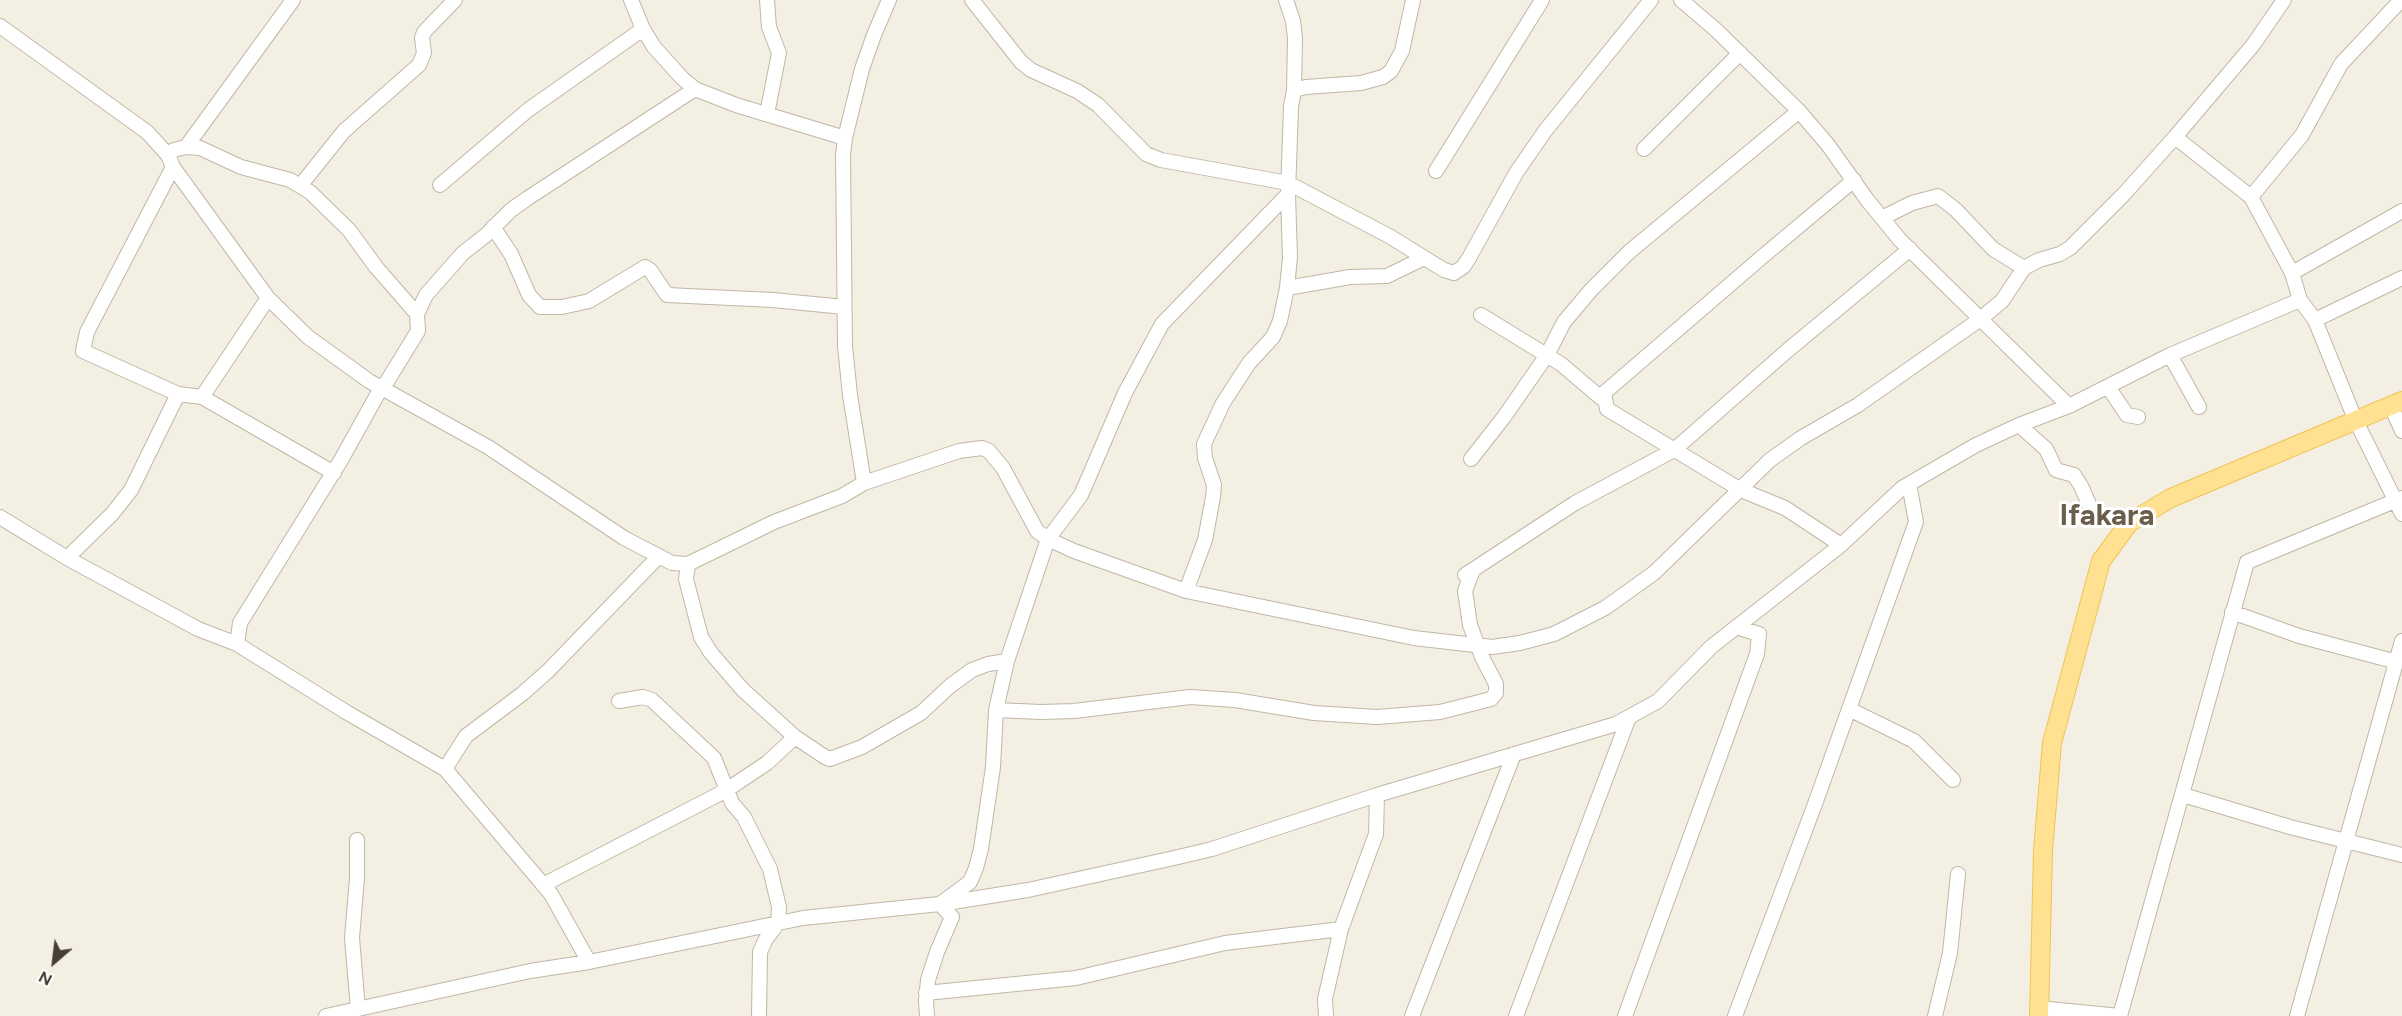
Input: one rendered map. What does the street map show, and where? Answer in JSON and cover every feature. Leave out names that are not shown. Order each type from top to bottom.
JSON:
[{"type":"main road","points":[[2039,1012],[2043,851],[2052,743],[2101,561],[2129,524],[2171,498],[2355,419],[2396,404]]},
{"type":"street","points":[[186,147],[293,0]]},
{"type":"street","points":[[300,186],[344,131],[419,65],[424,53],[422,38],[424,32],[455,0]]},
{"type":"street","points":[[631,0],[643,28],[668,63],[695,90],[845,138]]},
{"type":"street","points":[[767,0],[769,27],[779,53],[767,114]]},
{"type":"street","points":[[864,483],[850,395],[844,307],[842,185],[845,138],[862,69],[889,0]]},
{"type":"street","points":[[972,0],[1021,62],[1031,70],[1077,91],[1098,105],[1146,154],[1169,162],[1288,189],[1389,236],[1424,258],[1454,273],[1463,267],[1492,220],[1516,174],[1545,131],[1651,0]]},
{"type":"street","points":[[1186,591],[1205,540],[1213,497],[1214,484],[1204,453],[1204,444],[1223,403],[1249,363],[1275,333],[1287,288],[1290,257],[1288,189],[1295,38],[1293,21],[1286,0]]},
{"type":"street","points":[[1294,90],[1362,83],[1383,77],[1395,66],[1402,51],[1413,0]]},
{"type":"street","points":[[1436,171],[1542,0]]},
{"type":"street","points":[[1681,0],[1740,53],[1799,111],[1882,218],[1910,249],[1979,320],[2069,406]]},
{"type":"street","points":[[0,26],[147,132],[171,161],[268,298],[308,337],[351,370],[488,447],[624,538],[672,563],[688,564],[774,522],[842,496],[864,483],[959,451],[972,448],[986,449],[1003,468],[1032,525],[1048,539],[1074,551],[1186,591],[1414,638],[1503,646],[1554,634],[1605,608],[1654,573],[1770,460],[1801,438],[1858,405],[1979,320],[2002,301],[2024,268],[2070,248],[2116,202],[2175,137],[2253,45],[2284,0]]},
{"type":"street","points":[[2251,197],[2302,135],[2341,64],[2401,0]]},
{"type":"street","points":[[440,185],[528,110],[643,28]]},
{"type":"street","points":[[1644,149],[1740,53]]},
{"type":"street","points":[[237,644],[240,623],[247,610],[334,473],[382,388],[418,331],[417,314],[426,295],[446,270],[511,210],[695,90]]},
{"type":"street","points":[[1471,459],[1504,417],[1547,355],[1564,322],[1591,290],[1629,252],[1799,111]]},
{"type":"street","points":[[2175,137],[2251,197],[2292,273],[2300,300],[2315,320],[2355,419],[2380,471],[2399,499],[2402,514]]},
{"type":"street","points":[[334,473],[202,397],[178,394],[83,351],[87,332],[171,161],[174,150],[186,147],[200,148],[241,167],[290,180],[310,192],[349,230],[376,267],[417,314]]},
{"type":"street","points":[[1481,315],[1561,364],[1601,398],[1854,180]]},
{"type":"street","points":[[940,904],[970,882],[976,868],[993,767],[996,710],[1007,661],[1048,539],[1082,495],[1125,393],[1162,324],[1288,189]]},
{"type":"street","points":[[1882,218],[1912,203],[1938,196],[1956,210],[1993,249],[2024,268]]},
{"type":"street","points":[[2292,273],[2402,212]]},
{"type":"street","points":[[493,227],[512,254],[529,295],[540,307],[562,307],[589,301],[645,267],[650,270],[667,295],[773,300],[844,307]]},
{"type":"street","points":[[996,710],[1074,711],[1190,698],[1235,700],[1314,713],[1377,717],[1440,712],[1491,699],[1496,693],[1496,684],[1470,625],[1465,591],[1468,573],[1575,503],[1674,450],[1788,350],[1910,249]]},
{"type":"street","points":[[1287,288],[1350,277],[1387,276],[1424,258]]},
{"type":"street","points":[[2315,320],[2402,278]]},
{"type":"street","points":[[202,397],[268,298]]},
{"type":"street","points":[[326,1016],[530,971],[589,962],[802,918],[940,904],[1028,890],[1212,849],[1377,795],[1616,724],[1658,701],[1711,647],[1841,545],[1902,488],[1976,445],[2019,425],[2069,406],[2170,355],[2300,300]]},
{"type":"street","points":[[2170,355],[2199,407]]},
{"type":"street","points":[[2108,387],[2127,415],[2138,417]]},
{"type":"street","points":[[1605,393],[1607,409],[1741,490],[1785,508],[1841,545]]},
{"type":"street","points":[[67,558],[112,514],[131,490],[178,394]]},
{"type":"street","points":[[2396,404],[2402,431]]},
{"type":"street","points":[[2019,425],[2046,449],[2056,470],[2074,475],[2092,511]]},
{"type":"street","points":[[1735,1016],[1783,891],[1916,522],[1909,484]]},
{"type":"street","points":[[2039,1012],[2120,1016],[2232,612],[2249,560],[2399,499]]},
{"type":"street","points":[[0,517],[67,558],[198,629],[237,644],[346,712],[445,769],[550,894],[589,962]]},
{"type":"street","points":[[445,769],[466,736],[522,694],[548,671],[659,556]]},
{"type":"street","points":[[688,564],[686,579],[701,637],[711,653],[743,690],[795,737],[830,759],[862,747],[921,713],[950,686],[972,670],[988,664],[1007,661]]},
{"type":"street","points":[[2232,612],[2299,636],[2397,662]]},
{"type":"street","points":[[1625,1016],[1756,654],[1759,634],[1736,627]]},
{"type":"street","points":[[2297,1016],[2402,641]]},
{"type":"street","points":[[619,701],[643,697],[656,703],[714,758],[725,791],[751,829],[770,869],[779,907],[778,923],[760,952],[759,1016]]},
{"type":"street","points":[[1849,709],[1914,741],[1953,780]]},
{"type":"street","points":[[1516,1016],[1629,717]]},
{"type":"street","points":[[543,885],[725,791],[767,763],[795,737]]},
{"type":"street","points":[[1412,1016],[1514,754]]},
{"type":"street","points":[[1326,1016],[1325,999],[1341,929],[1376,834],[1377,795]]},
{"type":"street","points":[[2183,795],[2290,827],[2402,855]]},
{"type":"street","points":[[357,840],[357,878],[352,938],[358,1009]]},
{"type":"street","points":[[1935,1016],[1950,953],[1958,874]]},
{"type":"street","points":[[927,1016],[926,993],[936,952],[952,917],[940,904]]},
{"type":"street","points":[[926,993],[1076,978],[1225,943],[1341,929]]},
{"type":"district","name":"Ifakara","points":[[2107,516]]}]
